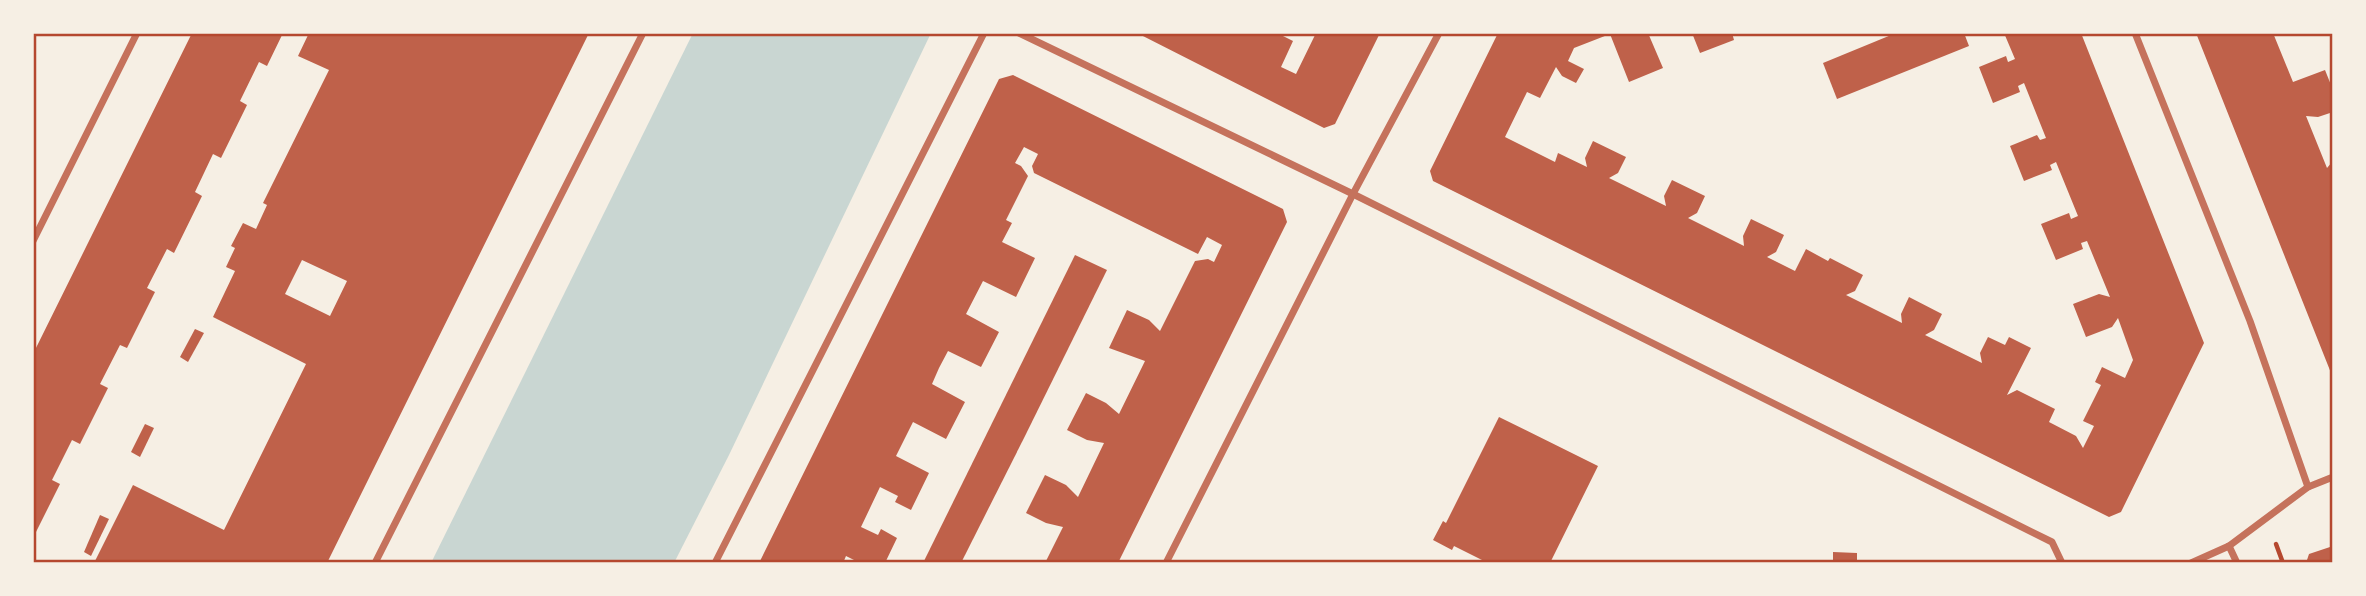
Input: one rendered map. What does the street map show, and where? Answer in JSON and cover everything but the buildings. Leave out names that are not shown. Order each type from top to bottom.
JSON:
[{"type":"street","points":[[33,241],[137,33]]},
{"type":"street","points":[[374,563],[643,33]]},
{"type":"street","points":[[715,563],[984,33]]},
{"type":"street","points":[[1019,33],[1353,194],[2052,542],[2062,563]]},
{"type":"street","points":[[1166,563],[1353,194],[1438,33]]},
{"type":"street","points":[[2135,33],[2250,321],[2308,487]]},
{"type":"street","points":[[2191,563],[2229,546],[2308,487],[2333,477]]},
{"type":"street","points":[[2229,546],[2237,563]]},
{"type":"shaded area","points":[[693,33],[931,33],[729,455],[674,563],[431,563]]}]
